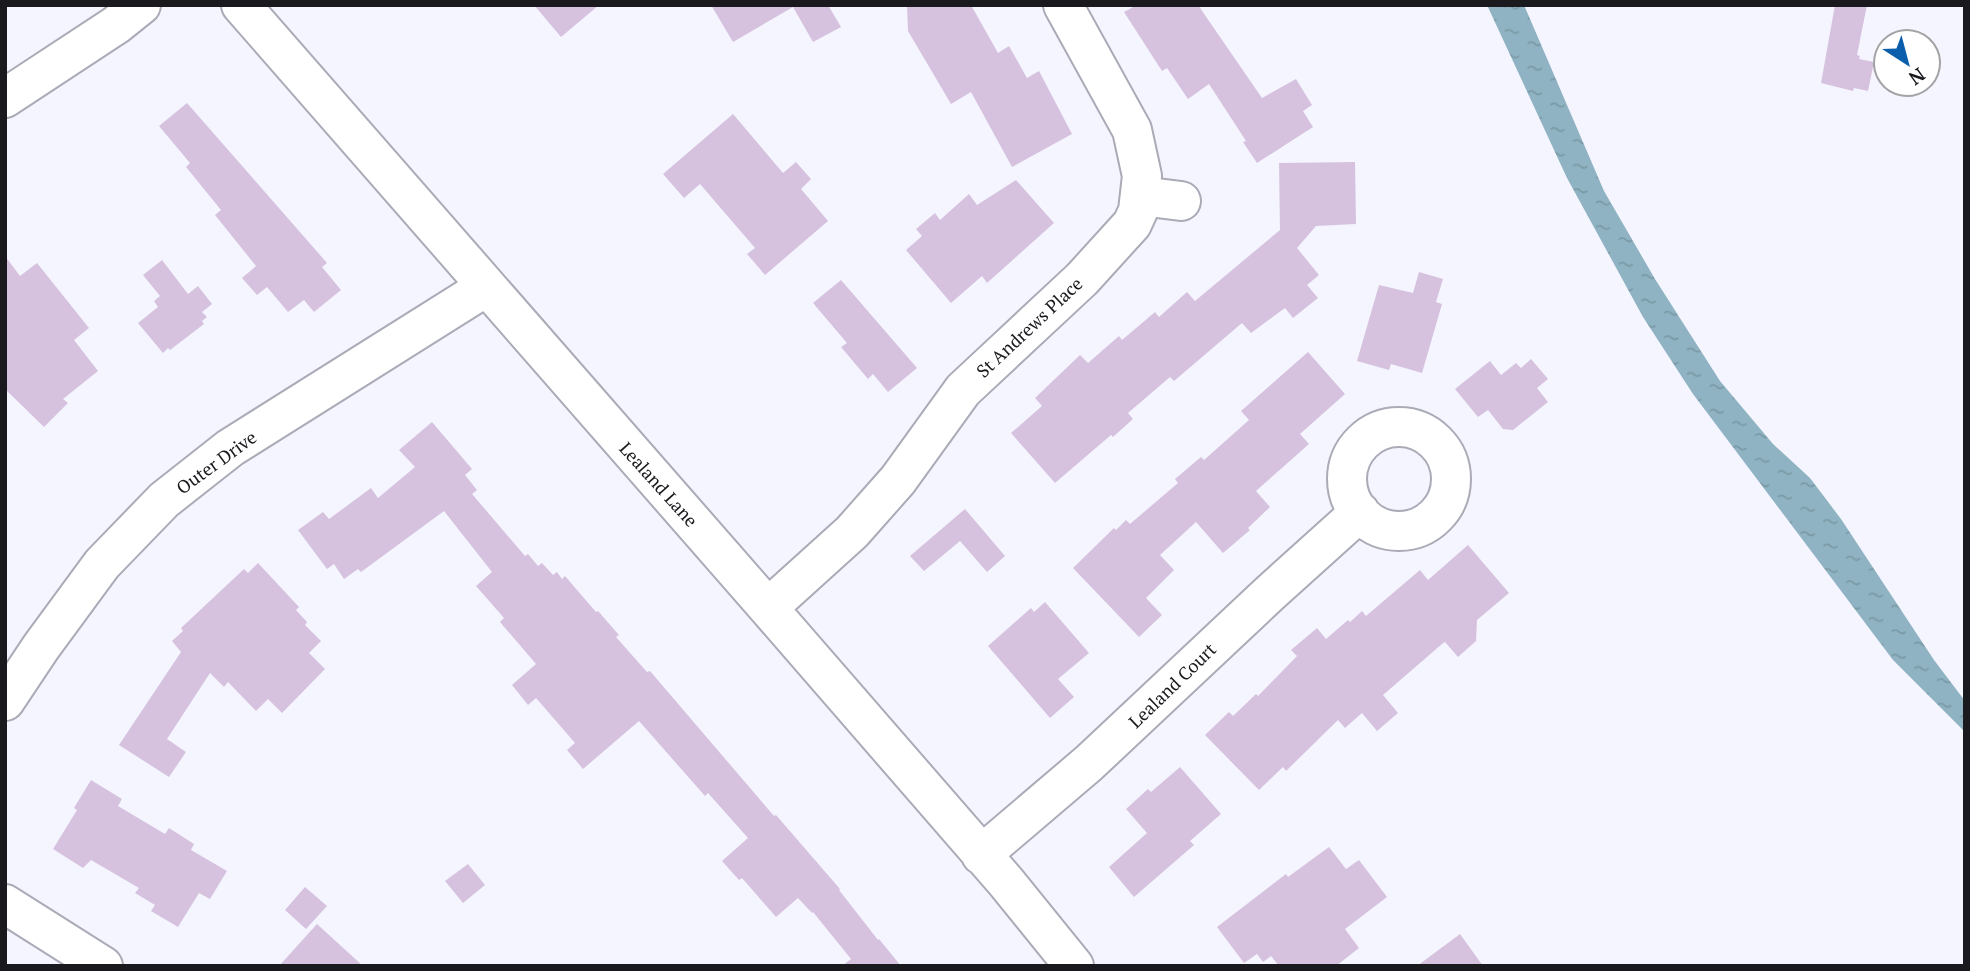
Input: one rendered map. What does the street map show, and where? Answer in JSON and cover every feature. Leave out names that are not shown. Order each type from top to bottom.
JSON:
[{"type":"street","points":[[5,98],[96,39],[141,5]]},
{"type":"street","name":"Lealand Lane","points":[[241,5],[768,608],[1074,966]]},
{"type":"street","name":"St Andrews Place","points":[[768,608],[876,508],[922,449],[962,390],[1043,317],[1112,249],[1132,224],[1138,211],[1142,176],[1132,130],[1063,5]]},
{"type":"street","points":[[1141,196],[1181,201]]},
{"type":"street","name":"Outer Drive","points":[[5,702],[41,647],[102,564],[164,500],[230,449],[486,287]]},
{"type":"street","name":"Lealand Court","points":[[981,855],[1089,763],[1360,512]]},
{"type":"street","points":[[5,904],[103,966]]},
{"type":"water","points":[[1487,5],[1524,5],[1604,191],[1655,279],[1720,381],[1773,444],[1810,478],[1841,519],[1934,660],[1965,701],[1965,732],[1893,660],[1693,394],[1643,317],[1567,178]]},
{"type":"building","points":[[534,5],[599,5],[561,37]]},
{"type":"building","points":[[711,5],[828,5],[841,27],[813,42],[793,7],[733,42]]},
{"type":"building","points":[[907,5],[971,5],[998,53],[1009,46],[1027,78],[1039,71],[1072,134],[1012,167],[971,92],[951,104],[908,31]]},
{"type":"building","points":[[1137,5],[1198,5],[1262,98],[1296,79],[1312,105],[1303,111],[1313,127],[1257,163],[1209,84],[1188,99],[1167,68],[1162,71],[1124,12]]},
{"type":"building","points":[[1835,5],[1867,5],[1857,55],[1860,56],[1859,59],[1872,62],[1868,91],[1854,88],[1853,91],[1821,83]]},
{"type":"building","points":[[187,103],[327,263],[322,267],[341,290],[314,312],[304,300],[288,312],[267,287],[257,295],[242,278],[256,266],[215,215],[221,210],[186,167],[190,163],[159,126]]},
{"type":"building","points":[[733,114],[783,173],[796,162],[811,179],[801,189],[828,221],[765,275],[747,254],[755,248],[700,184],[684,198],[663,174]]},
{"type":"building","points":[[1355,162],[1356,224],[1316,226],[1297,248],[1319,275],[1307,285],[1318,298],[1293,318],[1285,308],[1251,333],[1242,323],[1174,381],[1170,377],[1128,413],[1133,419],[1055,483],[1011,433],[1042,406],[1035,398],[1080,355],[1088,363],[1119,336],[1122,340],[1155,312],[1159,317],[1187,292],[1195,301],[1280,230],[1279,163]]},
{"type":"building","points":[[1016,180],[1054,223],[987,283],[982,276],[951,303],[906,250],[922,236],[916,229],[935,213],[940,220],[969,194],[977,205]]},
{"type":"building","points":[[5,256],[20,276],[37,263],[89,328],[74,340],[98,371],[63,399],[68,403],[44,427],[5,389]]},
{"type":"building","points":[[162,260],[188,294],[198,286],[212,304],[202,312],[207,317],[202,321],[204,324],[163,353],[138,323],[158,307],[154,301],[160,296],[143,275]]},
{"type":"building","points":[[1419,272],[1443,279],[1436,302],[1442,304],[1422,373],[1391,364],[1389,370],[1357,361],[1379,285],[1413,293]]},
{"type":"building","points":[[841,280],[917,368],[888,392],[873,374],[868,379],[841,347],[847,343],[813,303]]},
{"type":"building","points":[[1308,352],[1345,394],[1300,434],[1309,444],[1256,491],[1270,507],[1248,528],[1250,530],[1223,553],[1196,522],[1160,555],[1174,570],[1146,598],[1162,615],[1139,637],[1073,568],[1114,528],[1116,530],[1126,520],[1130,524],[1178,483],[1175,479],[1201,457],[1204,460],[1249,420],[1241,411]]},
{"type":"building","points":[[1531,359],[1548,379],[1537,388],[1548,402],[1513,430],[1503,429],[1488,410],[1478,417],[1455,389],[1490,361],[1501,375],[1516,363],[1521,368]]},
{"type":"building","points":[[432,422],[472,469],[465,475],[477,490],[472,494],[525,556],[528,554],[538,566],[542,563],[553,575],[557,572],[562,579],[565,576],[596,612],[598,611],[619,635],[616,637],[647,672],[650,671],[840,889],[901,966],[842,966],[851,959],[813,912],[798,898],[776,917],[742,878],[739,880],[722,861],[748,838],[708,793],[705,796],[639,721],[583,769],[567,750],[575,743],[536,698],[528,705],[512,685],[536,664],[500,622],[504,618],[476,586],[492,572],[444,511],[361,572],[358,569],[344,579],[334,564],[327,569],[298,530],[323,512],[329,519],[371,488],[378,498],[415,467],[399,450]]},
{"type":"building","points":[[965,509],[1005,556],[987,572],[960,541],[924,571],[910,556]]},
{"type":"building","points":[[1468,545],[1509,593],[1477,620],[1476,641],[1458,657],[1445,642],[1383,695],[1398,713],[1377,731],[1362,713],[1345,728],[1338,720],[1286,771],[1283,767],[1259,790],[1205,735],[1229,712],[1233,716],[1256,694],[1258,696],[1297,656],[1291,650],[1317,628],[1326,639],[1362,611],[1366,616],[1420,570],[1428,580]]},
{"type":"building","points":[[258,563],[299,607],[296,610],[307,622],[305,625],[321,641],[309,653],[325,669],[282,713],[268,699],[256,711],[228,682],[224,687],[210,673],[167,739],[186,752],[169,777],[119,745],[181,652],[172,641],[183,631],[181,628],[244,569],[248,573]]},
{"type":"building","points":[[1045,602],[1089,653],[1058,679],[1074,697],[1050,718],[988,646],[1031,608],[1034,612]]},
{"type":"building","points":[[1180,767],[1221,814],[1190,841],[1194,845],[1134,897],[1109,867],[1147,833],[1126,809],[1148,789],[1151,792]]},
{"type":"building","points":[[91,780],[122,799],[118,806],[165,834],[169,828],[194,844],[191,850],[227,871],[210,899],[199,893],[178,927],[151,911],[155,905],[135,893],[139,888],[91,860],[83,868],[53,849],[77,810],[74,808]]},
{"type":"building","points":[[1329,847],[1346,869],[1359,860],[1387,897],[1345,929],[1359,948],[1336,966],[1279,966],[1271,956],[1263,962],[1257,954],[1244,963],[1217,927],[1286,874],[1288,877]]},
{"type":"building","points":[[468,864],[485,885],[463,903],[445,881]]},
{"type":"building","points":[[305,887],[327,906],[306,929],[285,910]]},
{"type":"building","points":[[317,924],[363,966],[279,966]]},
{"type":"building","points":[[1460,934],[1483,966],[1417,966]]}]
